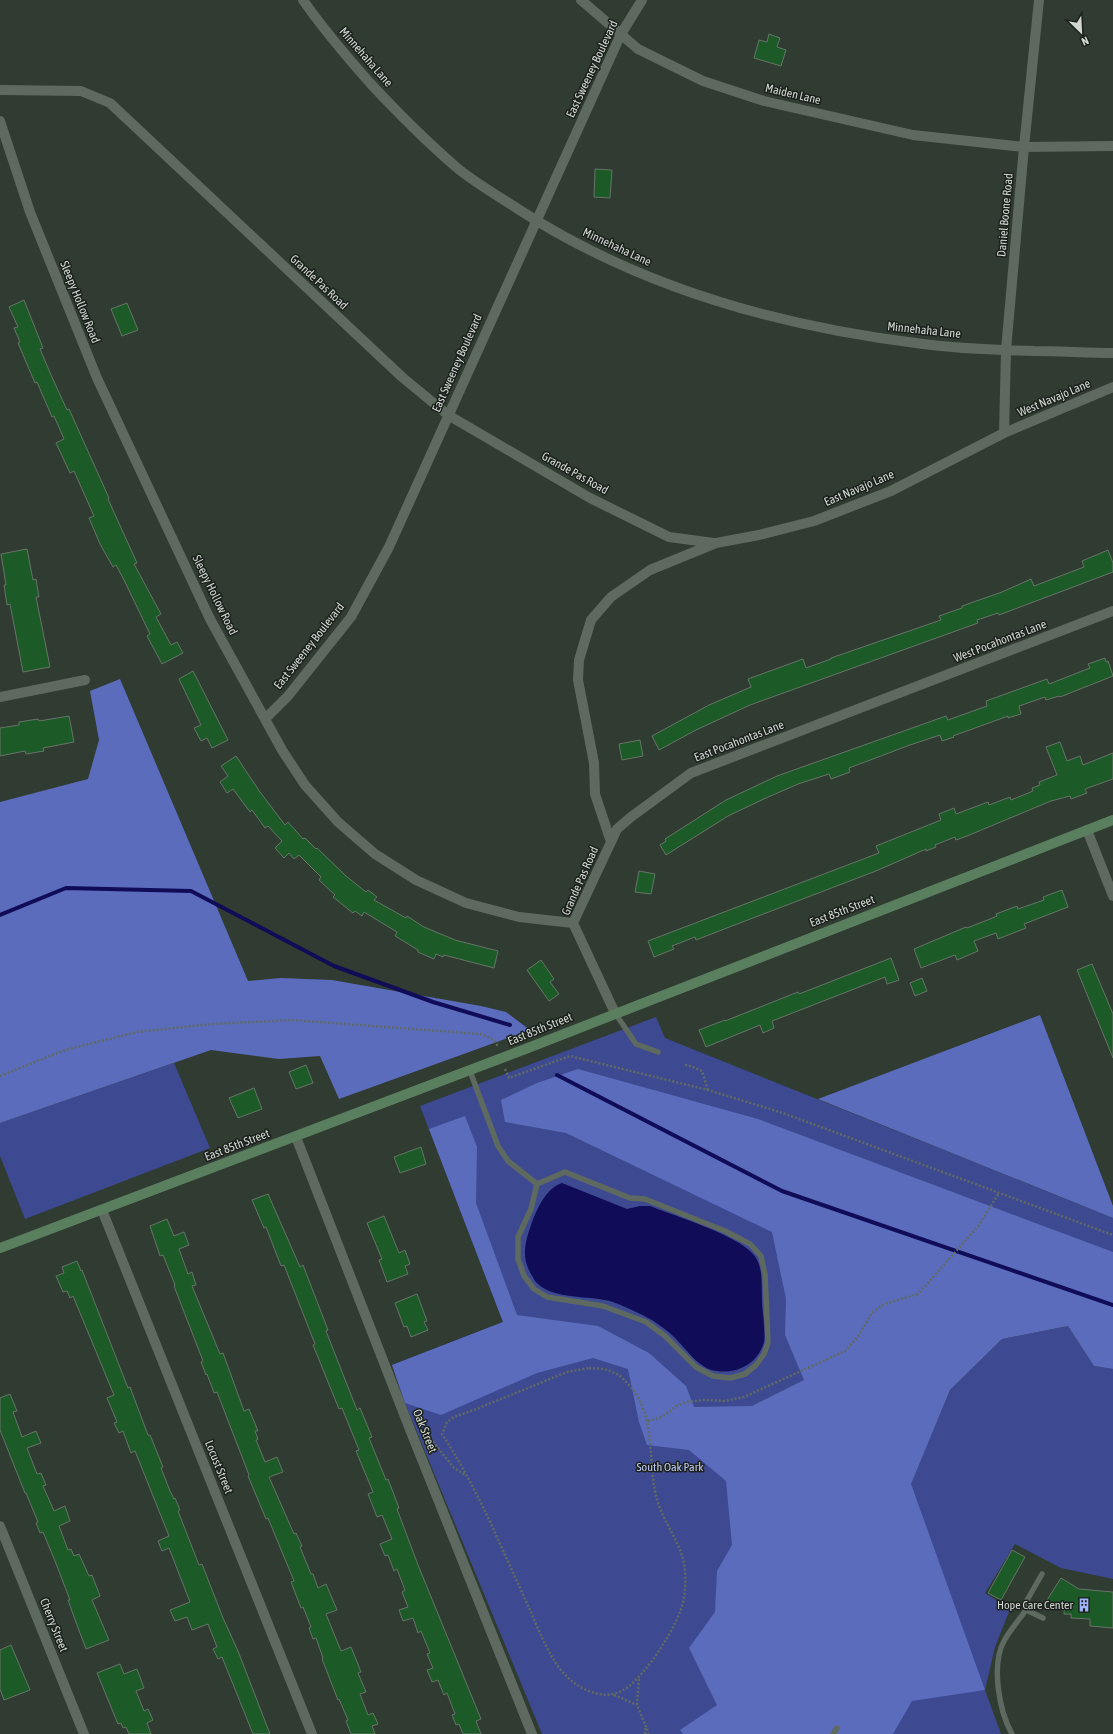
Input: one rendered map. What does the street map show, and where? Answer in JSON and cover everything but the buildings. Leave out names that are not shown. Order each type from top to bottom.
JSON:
[{"type":"main road","name":"East 85th Street","points":[[0,1248],[296,1137],[1113,820]]},
{"type":"street","name":"Minnehaha Lane","points":[[303,0],[349,60],[395,110],[457,168],[536,221],[594,252],[639,273],[708,298],[780,319],[852,334],[918,344],[1006,350]]},
{"type":"street","name":"Maiden Lane","points":[[581,0],[638,49],[703,81],[764,101],[913,135],[1024,147],[1113,146]]},
{"type":"street","name":"East Sweeney Boulevard","points":[[266,718],[288,696],[351,617],[389,547],[437,444],[448,415],[621,34],[642,0]]},
{"type":"street","name":"Daniel Boone Road","points":[[1004,433],[1006,350],[1024,147],[1040,0]]},
{"type":"street","name":"Grande Pas Road","points":[[0,90],[81,91],[110,103],[396,372],[448,415],[590,498],[624,515]]},
{"type":"street","name":"Sleepy Hollow Road","points":[[0,121],[30,212],[97,378],[210,619],[266,718],[282,750],[305,785],[338,822],[375,854],[416,880],[466,903],[519,917],[574,923]]},
{"type":"street","points":[[1006,350],[1113,353]]},
{"type":"street","name":"West Navajo Lane","points":[[1004,433],[1113,387]]},
{"type":"street","name":"East Navajo Lane","points":[[611,597],[650,570],[716,543],[759,535],[814,521],[891,491],[1004,433]]},
{"type":"street","name":"East Navajo Lane","points":[[624,515],[669,537],[716,543]]},
{"type":"street","name":"Grande Pas Road","points":[[611,597],[592,620],[580,660],[578,680],[594,763],[595,794],[611,842],[574,923],[615,1013]]},
{"type":"street","name":"West Pocahontas Lane","points":[[895,695],[1113,611]]},
{"type":"street","points":[[0,697],[85,680]]},
{"type":"street","name":"East Pocahontas Lane","points":[[611,842],[618,829],[631,817],[691,773],[895,695]]},
{"type":"street","points":[[1087,830],[1113,896]]},
{"type":"street","name":"Oak Street","points":[[296,1137],[409,1427],[532,1734]]},
{"type":"street","name":"Locust Street","points":[[102,1210],[312,1734]]},
{"type":"street","name":"Cherry Street","points":[[0,1526],[84,1734]]},
{"type":"lane","points":[[615,1013],[636,1044],[658,1052]]},
{"type":"lane","points":[[470,1070],[498,1146],[508,1161],[536,1184]]},
{"type":"lane","points":[[565,1172],[630,1198],[645,1199],[725,1231],[750,1244],[761,1256],[765,1274],[768,1343],[764,1354],[756,1365],[745,1374],[730,1378],[713,1376],[696,1367],[665,1336],[646,1322],[603,1306],[547,1297],[534,1289],[524,1276],[518,1259],[518,1237],[531,1209],[536,1184],[565,1172]]},
{"type":"lane","points":[[1012,1734],[1008,1728],[1000,1696],[996,1669],[1003,1642],[1026,1610],[1026,1602],[1042,1574]]},
{"type":"lane","points":[[1026,1610],[1043,1618]]},
{"type":"lane","points":[[833,1734],[837,1728]]},
{"type":"path","points":[[0,1076],[65,1050],[137,1032],[212,1024],[292,1020],[472,1034],[491,1037],[496,1043]]},
{"type":"path","points":[[507,1074],[509,1078],[570,1056],[708,1090],[783,1113],[1113,1235]]},
{"type":"path","points":[[685,1065],[692,1066],[702,1071],[708,1090]]},
{"type":"path","points":[[648,1421],[662,1417],[678,1405],[687,1402],[726,1400],[744,1397],[845,1351],[857,1338],[872,1313],[884,1304],[918,1294],[979,1225],[999,1193]]},
{"type":"path","points":[[614,1694],[624,1690],[639,1678],[652,1661],[680,1611],[685,1586],[683,1560],[657,1499],[652,1478],[651,1438],[648,1421],[635,1391],[620,1375],[608,1370],[589,1368],[567,1372],[486,1406],[454,1416],[447,1422],[442,1434],[467,1476],[540,1633],[556,1662],[572,1682],[588,1691],[614,1694],[637,1705]]},
{"type":"path","points":[[409,1427],[418,1423],[454,1468],[467,1476]]},
{"type":"path","points":[[639,1678],[637,1705],[646,1723],[649,1734]]},
{"type":"path","points":[[646,1723],[646,1734]]},
{"type":"green space","name":"South Oak Park","points":[[656,1017],[665,1038],[1113,1218],[1113,1291],[874,1382],[911,1483],[950,1390],[1002,1339],[1068,1326],[1094,1366],[1113,1369],[1113,1579],[1061,1568],[1015,1544],[985,1593],[1010,1609],[995,1647],[985,1690],[1001,1734],[542,1734],[405,1403],[392,1365],[503,1322],[420,1106]]},
{"type":"green space","points":[[174,1063],[210,1148],[25,1219],[0,1156],[0,1123]]},
{"type":"shaded area","points":[[120,679],[248,981],[281,978],[332,980],[481,1006],[506,1012],[530,1030],[339,1099],[320,1056],[279,1059],[211,1050],[0,1123],[0,802],[88,779],[99,740],[90,691]]},
{"type":"shaded area","points":[[1040,1015],[1113,1206],[1113,1218],[818,1099]]},
{"type":"shaded area","points":[[578,1069],[758,1119],[1113,1252],[1113,1369],[1094,1366],[1068,1326],[1002,1339],[950,1390],[911,1484],[985,1690],[912,1701],[893,1734],[683,1734],[680,1730],[717,1705],[689,1648],[715,1612],[717,1571],[732,1545],[726,1481],[689,1450],[647,1445],[639,1422],[628,1369],[593,1358],[537,1373],[441,1415],[405,1403],[392,1365],[503,1322],[429,1129],[465,1116],[477,1147],[476,1203],[517,1315],[598,1326],[649,1353],[686,1386],[694,1407],[752,1406],[804,1380],[785,1335],[786,1299],[772,1232],[566,1133],[505,1122],[501,1100],[537,1083]]},
{"type":"shaded area","points":[[562,1183],[627,1209],[640,1206],[650,1206],[720,1233],[745,1247],[753,1254],[759,1264],[761,1276],[764,1342],[761,1350],[752,1362],[739,1369],[725,1372],[704,1367],[693,1358],[678,1341],[652,1320],[610,1301],[562,1295],[545,1289],[537,1283],[526,1262],[525,1250],[527,1238],[533,1219],[542,1200],[551,1190]]},
{"type":"waterway","points":[[0,915],[66,888],[191,891],[334,966],[433,1002],[510,1025]]},
{"type":"waterway","points":[[557,1075],[782,1191],[1113,1305]]},
{"type":"place","name":"Hope Care Center","points":[[1084,1605]]}]
